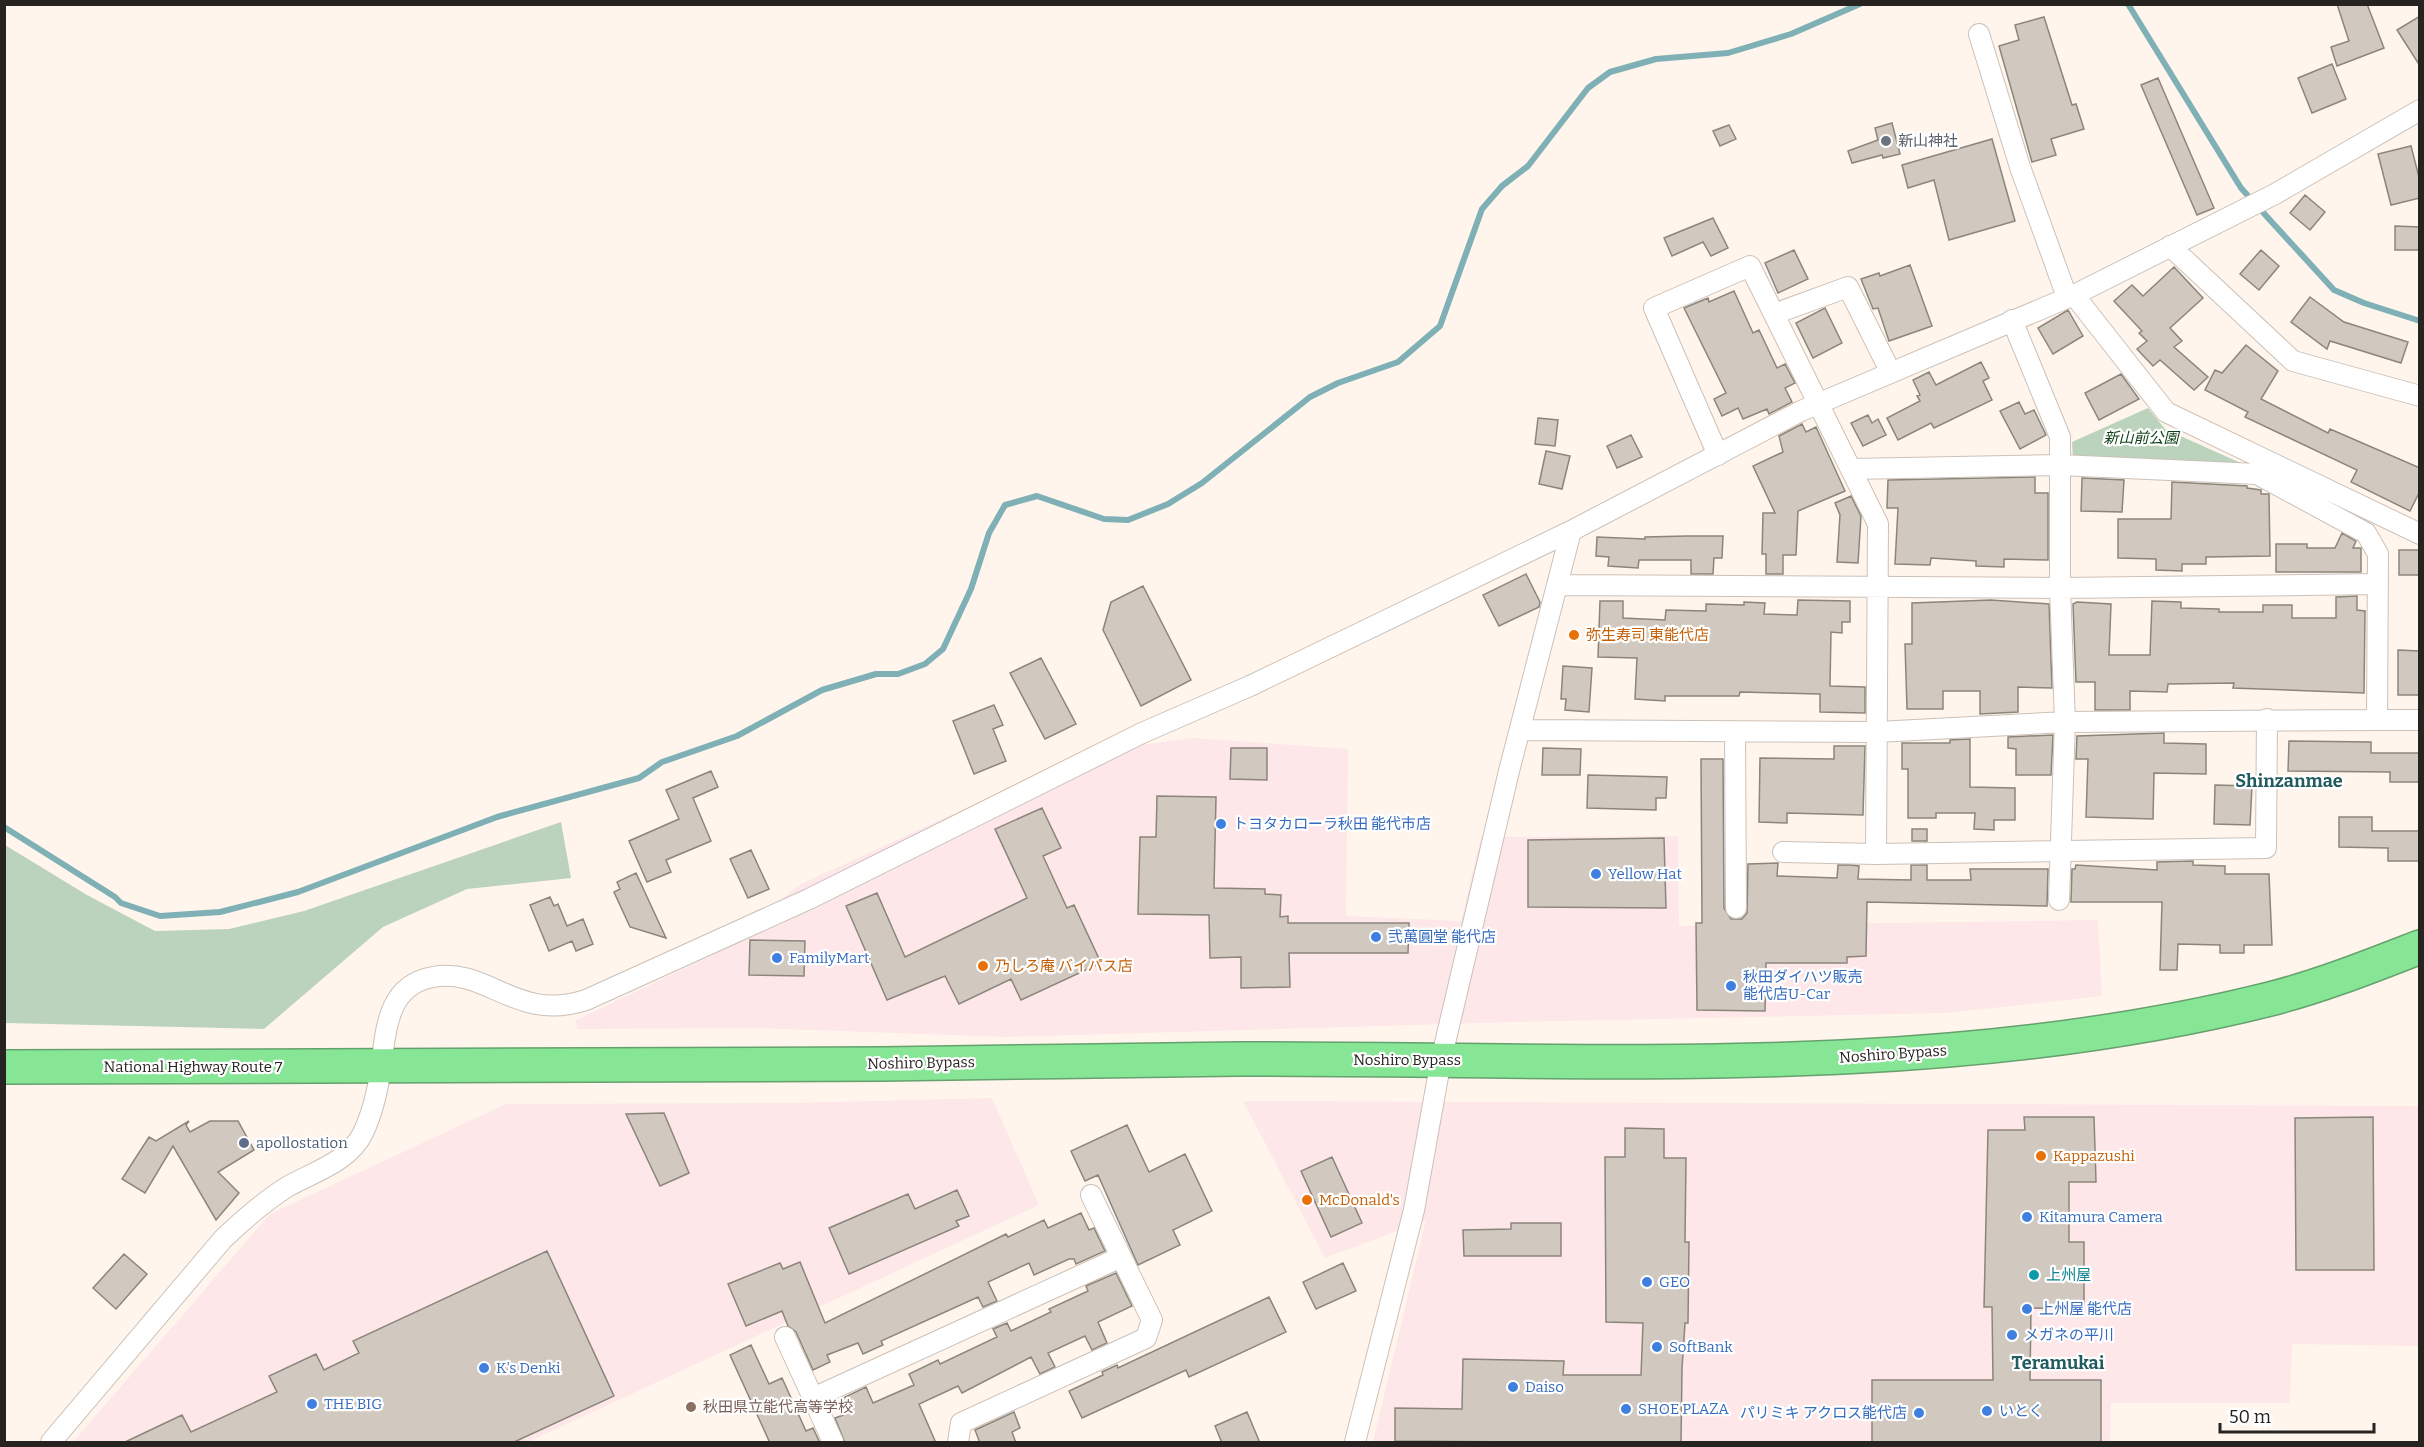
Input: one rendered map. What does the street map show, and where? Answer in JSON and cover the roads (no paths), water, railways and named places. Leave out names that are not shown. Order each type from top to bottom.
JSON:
[{"type":"highway","name":"Noshiro Bypass","points":[[381,1067],[1885,1056],[1995,1046],[2112,1030],[2276,998],[2420,947]]},
{"type":"highway","name":"National Highway Route 7","points":[[4,1066],[381,1067]]},
{"type":"street","points":[[1978,34],[2020,167],[2070,296],[2166,412],[2420,534]]},
{"type":"street","points":[[51,1443],[223,1239],[244,1218],[287,1188],[350,1152],[364,1130],[376,1093],[387,1018],[393,1005],[418,981],[432,977],[460,978],[511,998],[551,1007],[567,1007],[586,1000],[809,899],[1142,733],[1251,686],[1571,531],[1819,404],[2070,296],[2275,194],[2420,110]]},
{"type":"street","points":[[2170,246],[2293,361],[2420,396]]},
{"type":"street","points":[[1718,455],[1653,308],[1750,266],[1878,524],[1876,854]]},
{"type":"street","points":[[1774,315],[1848,287],[1891,373]]},
{"type":"street","points":[[2012,320],[2060,437],[2060,588],[2065,722],[2059,900]]},
{"type":"street","points":[[1851,469],[2060,465],[2257,474],[2366,533],[2378,554],[2377,720]]},
{"type":"street","points":[[1355,1443],[1414,1210],[1441,1060],[1571,531]]},
{"type":"street","points":[[1557,585],[2060,588],[2378,584]]},
{"type":"street","points":[[1521,730],[1877,732],[2065,722],[2267,719],[2420,720]]},
{"type":"street","points":[[1783,852],[1876,854],[2266,848],[2267,719]]},
{"type":"street","points":[[1735,731],[1736,908]]},
{"type":"street","points":[[958,1443],[961,1423],[1146,1338],[1152,1320],[1091,1195]]},
{"type":"street","points":[[813,1398],[1121,1257]]},
{"type":"street","points":[[785,1337],[833,1443]]},
{"type":"waterway","points":[[4,827],[121,903],[160,916],[220,912],[298,892],[497,817],[639,778],[662,762],[737,736],[822,690],[876,674],[898,674],[925,664],[943,649],[971,589],[989,533],[1005,505],[1037,496],[1104,519],[1128,520],[1168,504],[1202,483],[1310,397],[1338,383],[1398,362],[1440,326],[1482,209],[1502,186],[1528,166],[1588,88],[1610,72],[1656,59],[1728,53],[1791,34],[1860,4]]},
{"type":"waterway","points":[[2128,4],[2241,188],[2334,290],[2364,303],[2420,321]]},
{"type":"place","name":"新山神社","points":[[1886,141]]},
{"type":"place","name":"弥生寿司 東能代店","points":[[1574,635]]},
{"type":"place","name":"トヨタカローラ秋田 能代市店","points":[[1221,824]]},
{"type":"place","name":"Yellow Hat","points":[[1596,874]]},
{"type":"place","name":"弐萬圓堂 能代店","points":[[1376,937]]},
{"type":"place","name":"FamilyMart","points":[[777,958]]},
{"type":"place","name":"乃しろ庵 バイパス店","points":[[983,966]]},
{"type":"place","name":"秋田ダイハツ販売 能代店U-Car","points":[[1731,986]]},
{"type":"place","name":"apollostation","points":[[244,1143]]},
{"type":"place","name":"Kappazushi","points":[[2041,1156]]},
{"type":"place","name":"McDonald's","points":[[1307,1200]]},
{"type":"place","name":"Kitamura Camera","points":[[2027,1217]]},
{"type":"place","name":"上州屋","points":[[2034,1275]]},
{"type":"place","name":"GEO","points":[[1647,1282]]},
{"type":"place","name":"上州屋 能代店","points":[[2027,1309]]},
{"type":"place","name":"メガネの平川","points":[[2012,1335]]},
{"type":"place","name":"SoftBank","points":[[1657,1347]]},
{"type":"place","name":"K's Denki","points":[[484,1368]]},
{"type":"place","name":"Daiso","points":[[1513,1387]]},
{"type":"place","name":"THE BIG","points":[[312,1404]]},
{"type":"place","name":"秋田県立能代高等学校","points":[[691,1407]]},
{"type":"place","name":"SHOE PLAZA","points":[[1626,1409]]},
{"type":"place","name":"いとく","points":[[1987,1411]]},
{"type":"place","name":"パリミキ アクロス能代店","points":[[1919,1413]]},
{"type":"district","name":"Shinzanmae","points":[[2289,781]]},
{"type":"district","name":"Teramukai","points":[[2058,1363]]},
{"type":"park label","name":"新山前公園","points":[[2141,438]]}]
